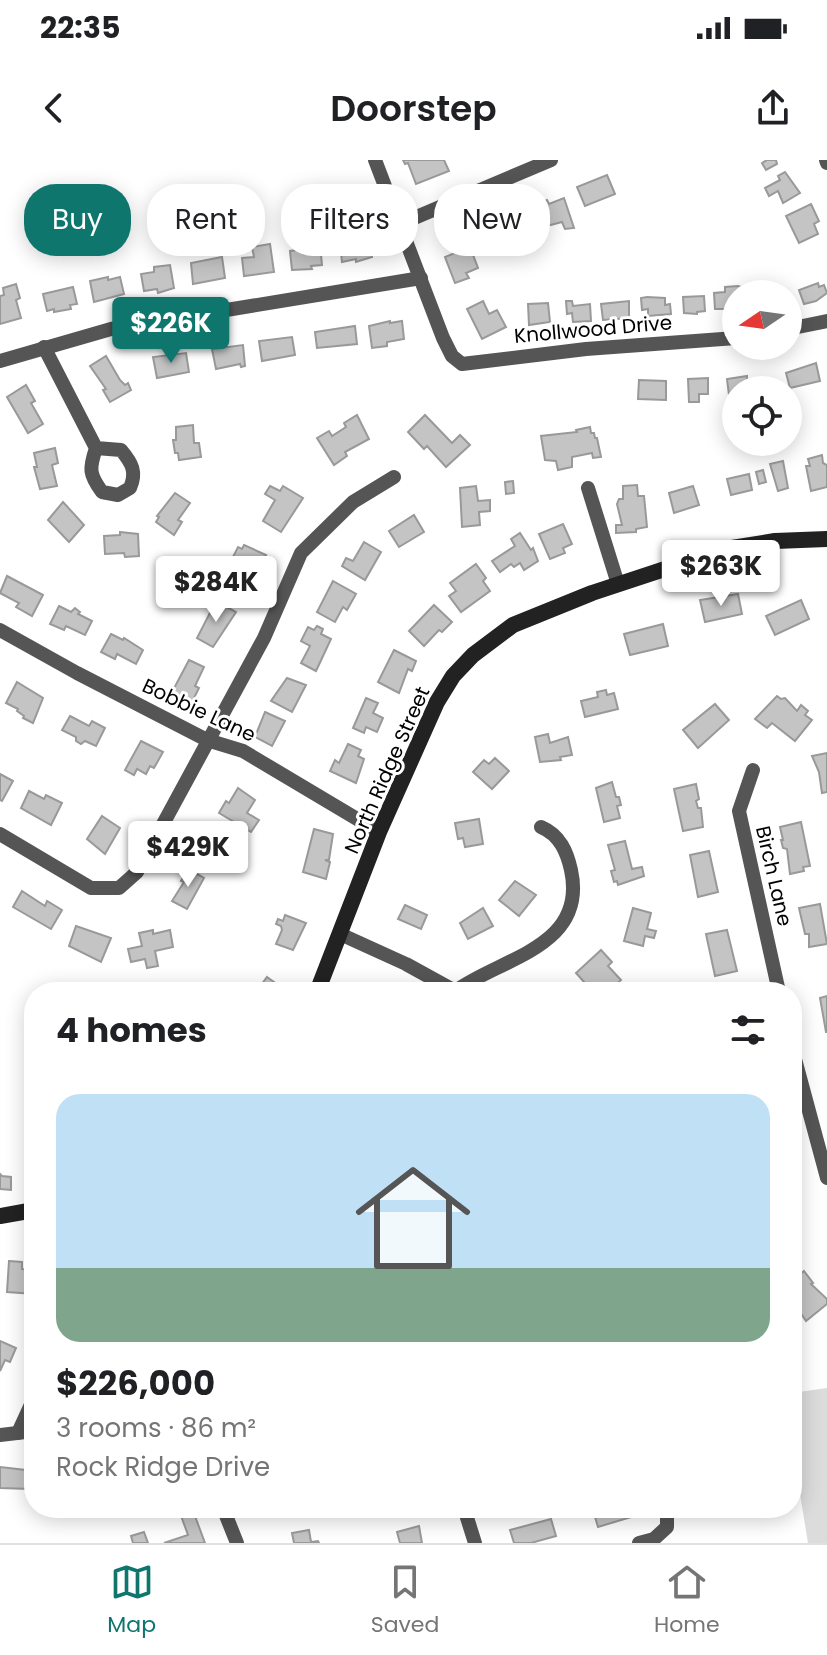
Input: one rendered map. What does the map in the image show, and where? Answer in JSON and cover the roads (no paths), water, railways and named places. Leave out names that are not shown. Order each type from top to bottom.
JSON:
[{"type":"street","points":[[375,160],[384,184]]},
{"type":"street","points":[[418,216],[551,160]]},
{"type":"street","points":[[0,361],[111,329],[421,278],[412,256]]},
{"type":"street","name":"Knollwood Drive","points":[[421,278],[443,338],[456,360],[470,364],[538,353],[722,339]]},
{"type":"street","points":[[802,326],[827,321]]},
{"type":"street","points":[[44,347],[96,448]]},
{"type":"street","points":[[0,834],[91,888],[119,888],[137,872],[264,638],[301,553],[353,502],[394,477]]},
{"type":"street","points":[[588,488],[618,584]]},
{"type":"street","name":"North Ridge Street","points":[[321,982],[379,832],[437,702],[453,676],[473,655],[513,625],[618,584],[732,548],[775,541],[827,539]]},
{"type":"street","name":"Bobbie Lane","points":[[0,630],[207,740],[243,751],[379,832]]},
{"type":"street","name":"Birch Lane","points":[[753,770],[739,811],[777,982]]},
{"type":"street","points":[[472,982],[528,953],[553,935],[565,919],[573,881],[568,856],[558,838],[541,827]]},
{"type":"street","points":[[340,934],[439,982]]},
{"type":"street","points":[[802,1097],[827,1178]]},
{"type":"street","points":[[0,1216],[24,1212]]},
{"type":"street","points":[[18,1433],[24,1420]]},
{"type":"street","points":[[0,1435],[24,1432]]},
{"type":"street","points":[[227,1518],[237,1543]]},
{"type":"street","points":[[467,1518],[475,1543]]},
{"type":"street","points":[[639,1543],[654,1539],[667,1527],[667,1518]]}]
